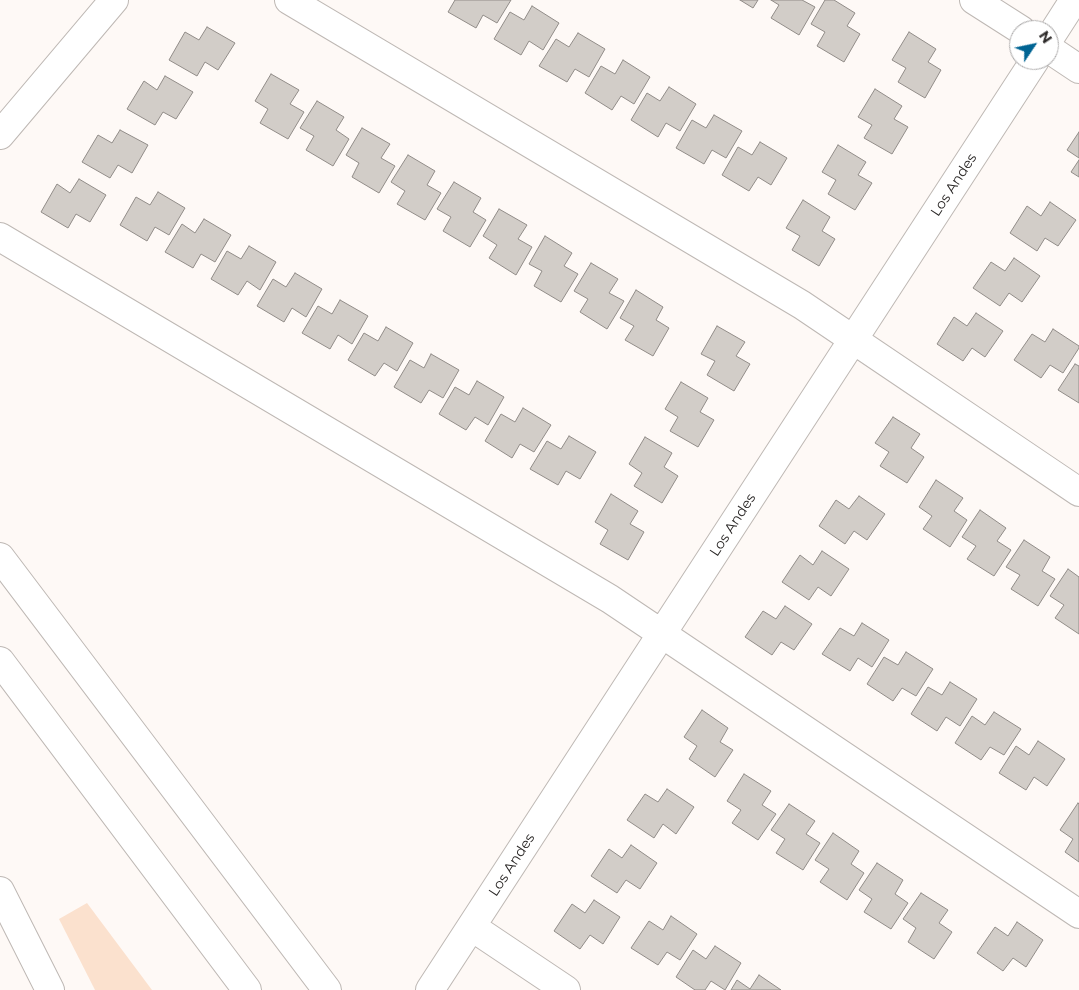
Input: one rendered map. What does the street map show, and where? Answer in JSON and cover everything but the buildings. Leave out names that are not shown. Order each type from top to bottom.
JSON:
[{"type":"street","points":[[0,135],[114,0]]},
{"type":"street","points":[[289,0],[802,305],[1079,492]]},
{"type":"street","points":[[974,0],[1009,22]]},
{"type":"street","points":[[1059,23],[1074,0]]},
{"type":"street","points":[[1059,56],[1079,69]]},
{"type":"street","name":"Los Andes","points":[[430,990],[1028,70]]},
{"type":"street","points":[[0,237],[602,594],[1079,914]]},
{"type":"street","points":[[0,557],[327,990]]},
{"type":"street","points":[[0,661],[247,990]]},
{"type":"street","points":[[0,891],[50,990]]},
{"type":"street","points":[[472,926],[566,990]]},
{"type":"shaded area","points":[[87,903],[152,990],[95,990],[59,919]]}]
